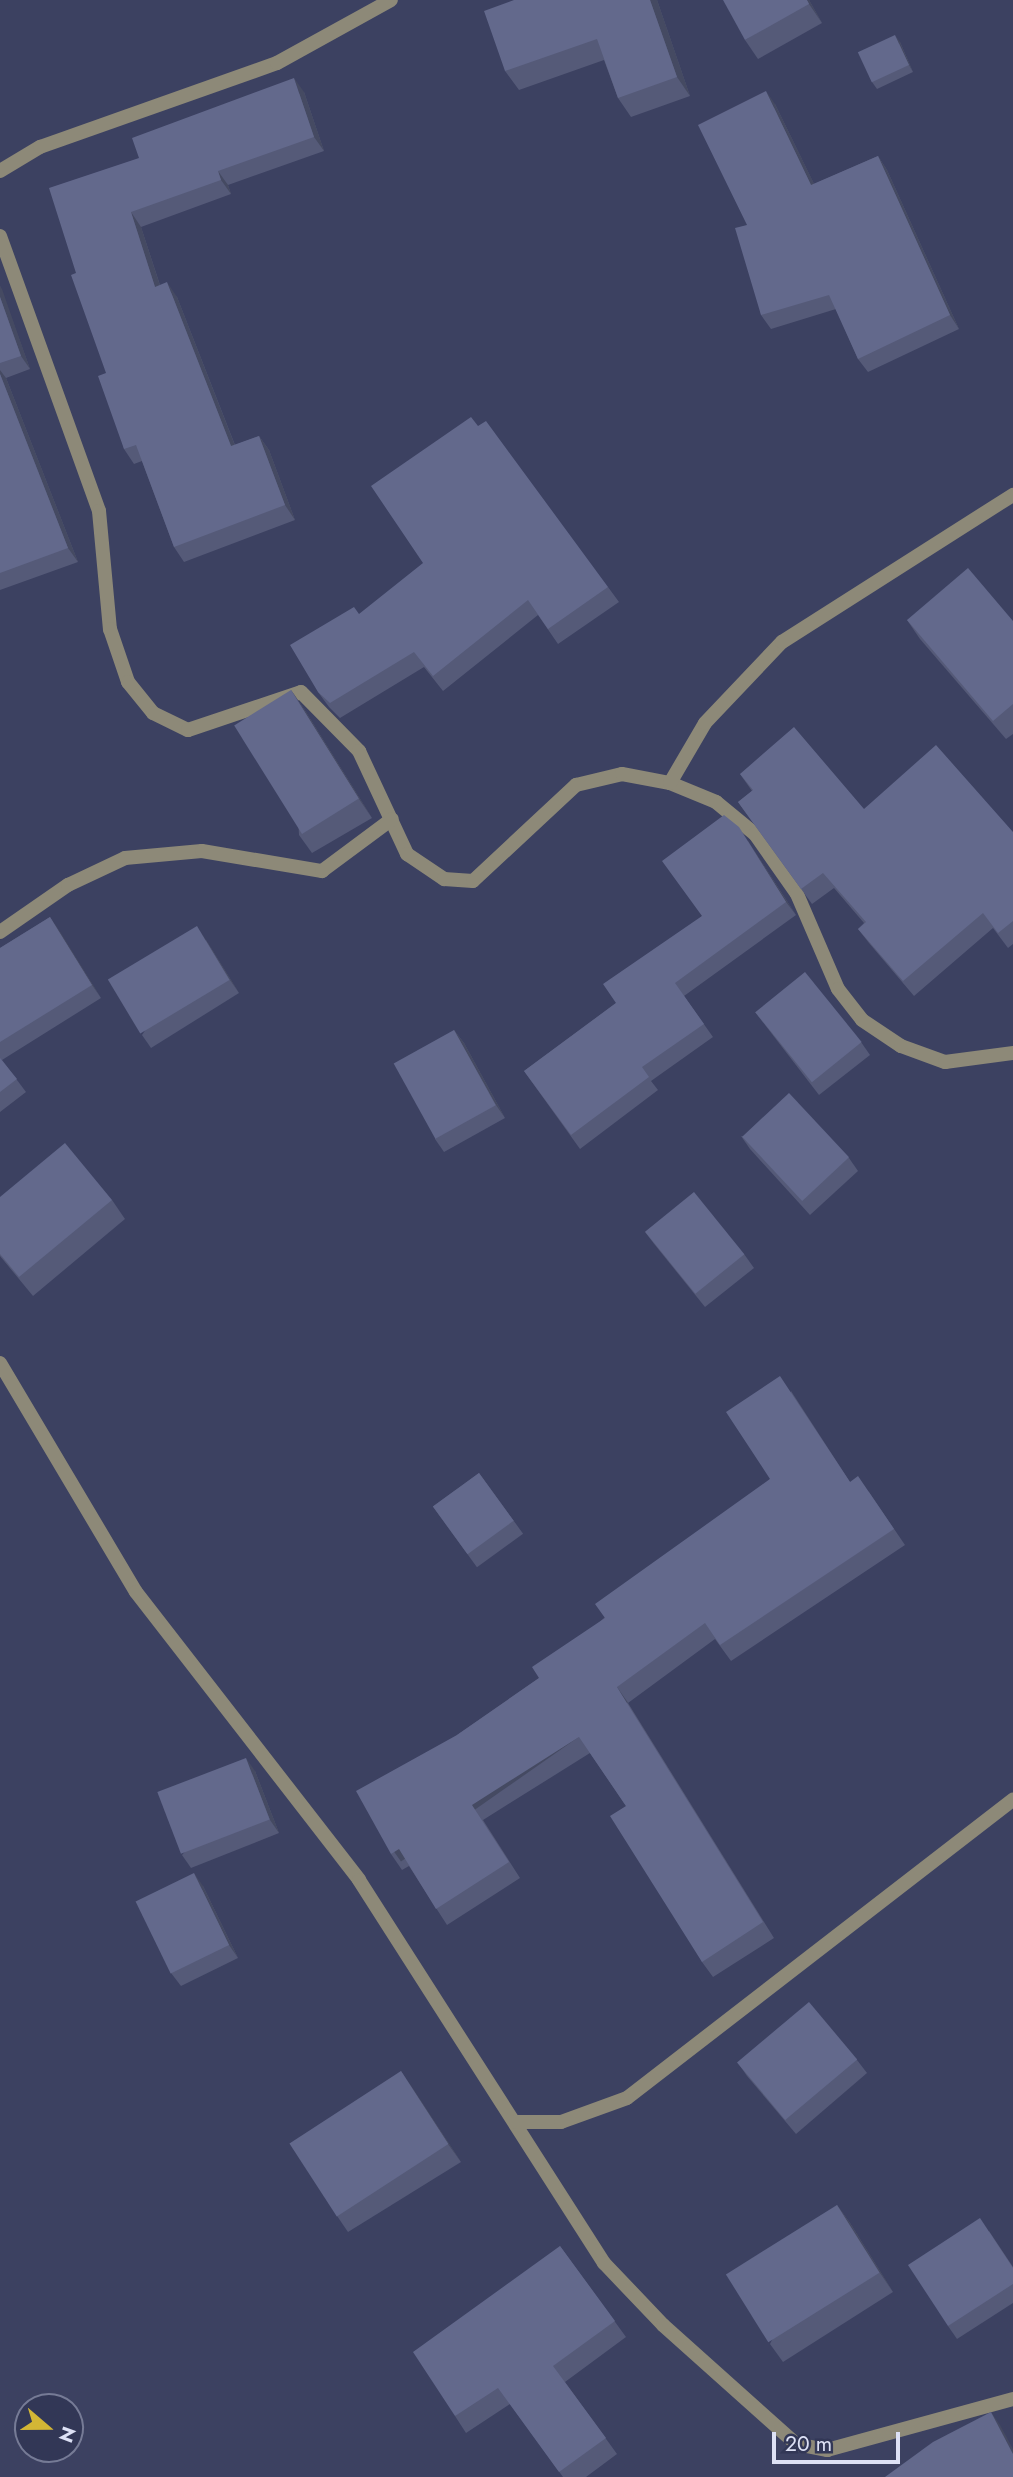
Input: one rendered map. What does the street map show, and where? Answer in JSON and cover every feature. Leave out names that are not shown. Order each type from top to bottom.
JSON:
[{"type":"street","points":[[0,171],[40,147],[277,63],[391,0]]},
{"type":"street","points":[[0,236],[99,511],[110,629],[128,682],[153,713],[188,730],[301,692],[359,751],[407,854],[444,879],[473,881],[576,785],[622,774],[670,783],[716,802],[755,834],[797,894],[838,989],[862,1020],[901,1046],[945,1062],[1013,1053]]},
{"type":"street","points":[[670,783],[705,723],[782,642],[1013,495]]},
{"type":"street","points":[[0,932],[68,885],[125,858],[202,851],[322,870],[392,819]]},
{"type":"street","points":[[0,1363],[136,1592],[359,1880],[604,2263],[796,2444],[827,2450],[1013,2399]]},
{"type":"street","points":[[516,2122],[572,2120],[627,2098],[1013,1800]]},
{"type":"building","points":[[514,0],[650,0],[677,77],[618,98],[597,39],[505,71],[484,11]]},
{"type":"building","points":[[723,0],[807,0],[809,4],[745,40]]},
{"type":"building","points":[[895,35],[909,65],[872,82],[858,52]]},
{"type":"building","points":[[294,78],[314,137],[218,171],[221,180],[131,212],[155,287],[167,282],[231,446],[259,436],[285,505],[174,547],[136,445],[124,449],[98,376],[106,373],[71,275],[76,273],[49,188],[139,158],[132,138]]},
{"type":"building","points":[[766,91],[811,185],[878,156],[950,315],[858,359],[829,295],[761,315],[735,228],[747,225],[698,125]]},
{"type":"building","points":[[0,297],[21,356],[0,363]]},
{"type":"building","points":[[0,374],[68,548],[0,573]]},
{"type":"building","points":[[471,417],[478,426],[486,421],[608,587],[548,629],[528,600],[433,676],[414,652],[330,703],[318,692],[290,645],[354,607],[359,614],[423,563],[371,486]]},
{"type":"building","points":[[968,568],[1013,621],[1013,704],[993,721],[907,620]]},
{"type":"building","points":[[291,690],[359,799],[302,834],[234,726]]},
{"type":"building","points":[[794,727],[864,809],[936,745],[1013,832],[1013,921],[998,933],[983,913],[903,981],[858,929],[866,922],[823,873],[801,889],[738,802],[753,790],[740,774]]},
{"type":"building","points":[[724,815],[739,827],[786,902],[675,983],[704,1024],[642,1067],[649,1077],[571,1135],[524,1071],[616,1003],[603,984],[702,916],[662,861]]},
{"type":"building","points":[[50,917],[92,985],[0,1042],[0,948]]},
{"type":"building","points":[[197,926],[229,980],[140,1034],[108,980]]},
{"type":"building","points":[[805,972],[862,1042],[812,1082],[755,1012]]},
{"type":"building","points":[[454,1030],[496,1105],[435,1139],[394,1063]]},
{"type":"building","points":[[0,1058],[17,1079],[0,1092]]},
{"type":"building","points":[[789,1093],[849,1157],[802,1201],[742,1137]]},
{"type":"building","points":[[65,1143],[112,1200],[19,1277],[0,1254],[0,1197]]},
{"type":"building","points":[[694,1192],[744,1254],[695,1294],[645,1232]]},
{"type":"building","points":[[780,1376],[850,1482],[858,1476],[894,1529],[720,1645],[705,1623],[617,1687],[763,1922],[702,1962],[610,1816],[626,1806],[579,1737],[472,1805],[509,1862],[436,1909],[399,1849],[391,1854],[356,1791],[457,1735],[539,1678],[532,1667],[605,1618],[595,1604],[770,1479],[726,1412]]},
{"type":"building","points":[[479,1473],[514,1521],[468,1554],[433,1507]]},
{"type":"building","points":[[246,1758],[270,1820],[181,1854],[157,1792]]},
{"type":"building","points":[[194,1873],[229,1945],[171,1973],[136,1901]]},
{"type":"building","points":[[809,2002],[857,2059],[785,2120],[737,2062]]},
{"type":"building","points":[[401,2071],[448,2144],[337,2216],[289,2143]]},
{"type":"building","points":[[837,2205],[879,2273],[768,2342],[726,2274]]},
{"type":"building","points":[[980,2218],[1013,2268],[1013,2284],[948,2326],[908,2265]]},
{"type":"building","points":[[560,2246],[615,2321],[553,2366],[606,2438],[559,2472],[498,2388],[455,2416],[413,2352]]},
{"type":"building","points":[[991,2412],[1013,2454],[1013,2477],[885,2477],[933,2442]]}]
